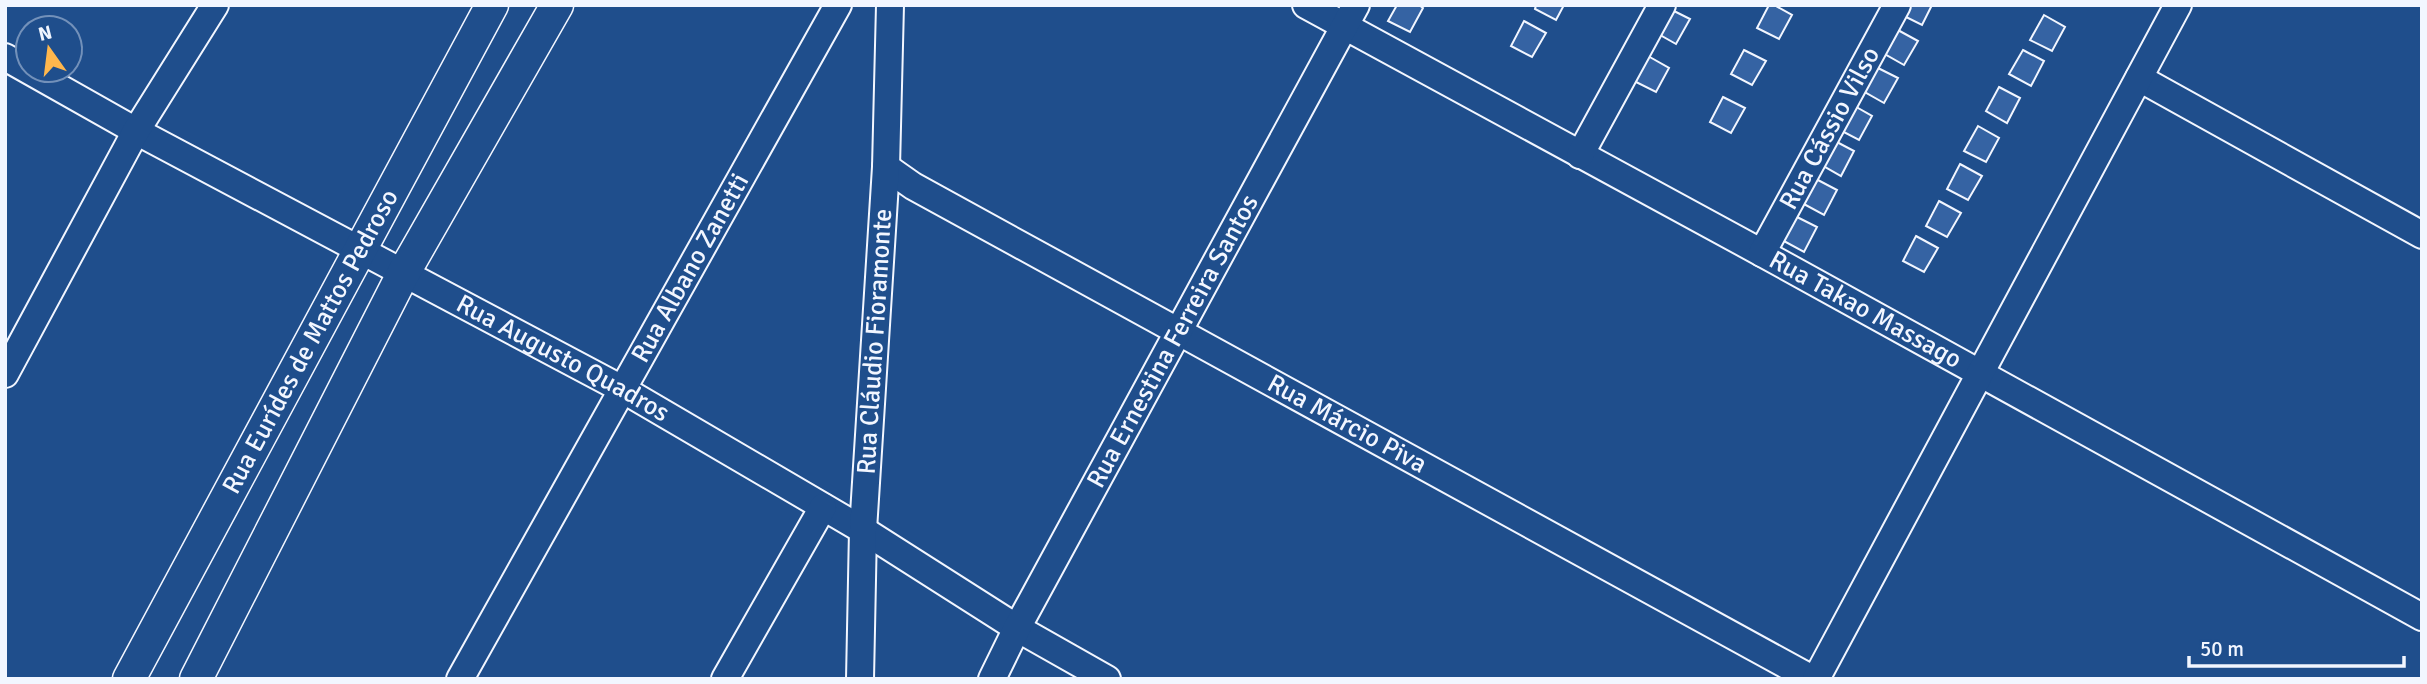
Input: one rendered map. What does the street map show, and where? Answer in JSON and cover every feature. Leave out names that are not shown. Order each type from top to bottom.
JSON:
[{"type":"street","points":[[5,374],[136,131],[215,5]]},
{"type":"street","name":"Rua Eurídes de Mattos Pedroso","points":[[130,679],[492,5]]},
{"type":"street","name":"Rua Eurídes de Mattos Pedroso","points":[[196,679],[403,274],[557,5]]},
{"type":"street","name":"Rua Albano Zanetti","points":[[460,679],[838,5]]},
{"type":"street","name":"Rua Cláudio Fioramonte","points":[[860,679],[863,530],[886,167],[890,5]]},
{"type":"street","name":"Rua Takao Massago","points":[[1307,5],[1350,16],[1580,155],[2422,617]]},
{"type":"street","points":[[1580,155],[1662,5]]},
{"type":"street","name":"Rua Cássio Vilso","points":[[1762,253],[1897,5]]},
{"type":"street","points":[[1814,679],[2178,5]]},
{"type":"street","name":"Rua Ernestina Ferreira Santos","points":[[992,679],[1017,628],[1350,16]]},
{"type":"street","name":"Rua Augusto Quadros","points":[[5,57],[136,131],[361,248],[403,274],[622,389],[863,530],[1017,628],[1107,679]]},
{"type":"street","points":[[2139,78],[2422,235]]},
{"type":"street","name":"Rua Márcio Piva","points":[[886,167],[913,186],[1814,679]]},
{"type":"street","points":[[725,679],[823,507]]},
{"type":"building","points":[[1397,5],[1419,5],[1423,8],[1410,32],[1388,21]]},
{"type":"building","points":[[1536,5],[1564,5],[1556,20],[1535,9]]},
{"type":"building","points":[[1769,5],[1792,15],[1779,39],[1757,28]]},
{"type":"building","points":[[1905,5],[1932,5],[1922,25],[1900,14]]},
{"type":"building","points":[[1668,8],[1690,19],[1676,44],[1655,32]]},
{"type":"building","points":[[2044,15],[2065,27],[2052,51],[2030,40]]},
{"type":"building","points":[[1524,21],[1546,33],[1532,57],[1511,46]]},
{"type":"building","points":[[1896,29],[1918,41],[1904,65],[1883,53]]},
{"type":"building","points":[[1744,50],[1766,61],[1752,85],[1731,74]]},
{"type":"building","points":[[2023,50],[2044,61],[2031,86],[2009,74]]},
{"type":"building","points":[[1648,56],[1669,68],[1656,92],[1634,81]]},
{"type":"building","points":[[1876,67],[1898,78],[1884,103],[1863,91]]},
{"type":"building","points":[[1999,87],[2020,98],[2007,123],[1986,111]]},
{"type":"building","points":[[1723,97],[1745,108],[1731,133],[1710,122]]},
{"type":"building","points":[[1851,104],[1872,116],[1859,140],[1838,129]]},
{"type":"building","points":[[1978,126],[1999,138],[1986,162],[1964,151]]},
{"type":"building","points":[[1833,140],[1854,151],[1841,176],[1820,164]]},
{"type":"building","points":[[1960,164],[1982,176],[1968,200],[1947,189]]},
{"type":"building","points":[[1816,179],[1837,190],[1824,215],[1802,203]]},
{"type":"building","points":[[1939,201],[1961,213],[1947,237],[1926,226]]},
{"type":"building","points":[[1795,216],[1817,227],[1804,252],[1782,240]]},
{"type":"building","points":[[1916,236],[1938,248],[1924,272],[1903,261]]}]
